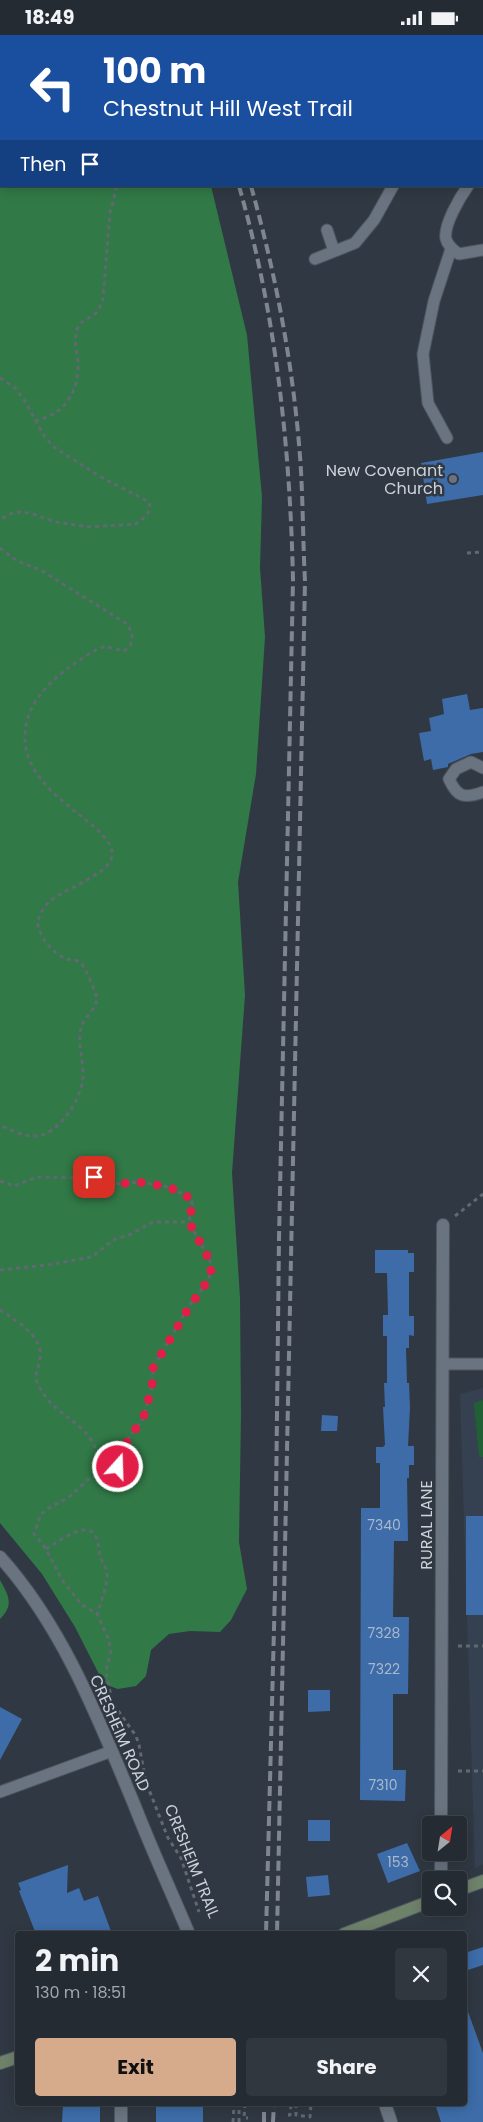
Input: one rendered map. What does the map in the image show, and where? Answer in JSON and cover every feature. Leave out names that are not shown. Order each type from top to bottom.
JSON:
[{"type":"main road","points":[[467,1888],[483,1881]]},
{"type":"main road","points":[[352,1931],[422,1904]]},
{"type":"main road","points":[[0,2063],[15,2058]]},
{"type":"street","name":"RURAL LANE","points":[[441,1816],[443,1225]]},
{"type":"street","name":"CRESHEIM ROAD","points":[[0,1557],[31,1596],[70,1662],[112,1751],[189,1931]]},
{"type":"street","points":[[121,2106],[121,2122]]},
{"type":"street","points":[[386,2106],[391,2122]]},
{"type":"lane","points":[[315,259],[355,243],[374,220],[392,187]]},
{"type":"lane","points":[[467,187],[449,220],[446,238],[451,249],[459,254],[483,249]]},
{"type":"lane","points":[[328,230],[334,251]]},
{"type":"lane","points":[[447,438],[428,403],[423,354],[434,301],[451,249]]},
{"type":"lane","points":[[483,768],[471,762],[456,769],[449,779],[454,791],[464,796],[483,792]]},
{"type":"lane","points":[[442,1364],[483,1364]]},
{"type":"lane","points":[[0,1792],[112,1751]]},
{"type":"path","points":[[35,421],[50,417],[62,409],[75,384],[78,369],[75,336],[84,320],[97,312],[103,299],[110,213],[117,187]]},
{"type":"path","points":[[0,378],[15,388],[25,401],[35,421],[54,447],[99,476],[142,497],[149,502],[150,508],[147,515],[136,524],[89,527],[56,522],[30,513],[17,512],[7,515],[0,521]]},
{"type":"path","points":[[0,548],[17,561],[41,569],[127,624],[133,641],[130,647],[124,651],[106,646],[99,647],[68,669],[44,690],[27,716],[24,745],[31,766],[47,788],[101,833],[112,850],[112,857],[106,866],[90,878],[49,902],[37,922],[39,932],[45,942],[66,959],[77,961],[83,965],[96,993],[96,1002],[81,1026],[80,1037],[83,1057],[81,1093],[63,1119],[43,1135],[24,1135],[0,1125]]},
{"type":"path","points":[[467,553],[483,552]]},
{"type":"path","points":[[0,1181],[14,1186],[37,1177],[94,1177],[119,1184],[138,1182],[169,1187],[188,1197],[192,1202],[189,1222],[210,1261],[211,1272],[209,1277],[153,1368],[152,1387],[143,1419],[128,1439],[118,1467],[111,1473],[89,1479],[68,1498],[41,1514],[34,1534],[46,1549],[62,1579],[81,1604],[97,1614],[108,1575],[100,1558],[96,1537],[85,1529],[46,1549]]},
{"type":"path","points":[[443,1225],[483,1194]]},
{"type":"path","points":[[0,1270],[47,1265],[92,1257],[113,1240],[129,1235],[152,1222],[189,1222]]},
{"type":"path","points":[[0,1310],[29,1331],[38,1343],[40,1359],[35,1376],[40,1388],[48,1401],[84,1429],[98,1454],[98,1475]]},
{"type":"path","name":"CRESHEIM TRAIL","points":[[97,1614],[111,1650],[106,1671],[112,1701],[140,1745],[146,1782],[159,1811],[166,1833],[181,1858],[202,1920]]},
{"type":"path","points":[[458,1647],[483,1646]]},
{"type":"path","points":[[458,1771],[483,1771]]},
{"type":"path","points":[[233,2122],[234,2106]]},
{"type":"path","points":[[239,2106],[239,2122]]},
{"type":"path","points":[[245,2106],[244,2118],[248,2118]]},
{"type":"path","points":[[288,2115],[290,2115],[291,2106]]},
{"type":"path","points":[[296,2106],[296,2115],[310,2117],[311,2106]]},
{"type":"shaded area","points":[[483,1388],[483,1864],[475,1868],[460,1394]]},
{"type":"green space","points":[[0,187],[211,187],[247,335],[262,497],[260,568],[265,637],[256,774],[238,882],[245,995],[232,1173],[240,1298],[239,1542],[247,1589],[231,1620],[220,1632],[190,1631],[169,1634],[151,1650],[146,1676],[136,1686],[118,1689],[104,1684],[75,1627],[42,1574],[0,1523]]},
{"type":"green space","points":[[483,1400],[483,1457],[479,1457],[474,1403]]},
{"type":"green space","points":[[0,1580],[8,1596],[9,1605],[0,1619]]},
{"type":"building","name":"New Covenant Church","points":[[483,452],[483,495],[427,504],[421,463]]},
{"type":"building","points":[[467,694],[470,710],[483,708],[483,752],[471,754],[448,764],[448,767],[433,770],[431,759],[424,761],[419,733],[431,731],[429,718],[444,714],[442,699]]},
{"type":"building","points":[[375,1250],[408,1250],[408,1253],[414,1253],[414,1272],[409,1272],[409,1316],[414,1316],[414,1336],[409,1335],[409,1348],[406,1348],[410,1407],[408,1446],[414,1446],[414,1465],[409,1465],[409,1478],[407,1478],[408,1541],[394,1541],[393,1617],[409,1617],[408,1694],[393,1694],[393,1770],[406,1770],[405,1801],[360,1800],[361,1508],[380,1508],[380,1463],[376,1463],[376,1447],[383,1447],[385,1445],[383,1407],[385,1407],[384,1383],[387,1383],[387,1336],[383,1336],[383,1315],[388,1315],[387,1273],[375,1273]]},
{"type":"building","points":[[322,1415],[338,1416],[337,1431],[321,1431]]},
{"type":"building","points":[[466,1516],[483,1516],[483,1615],[466,1615]]},
{"type":"building","points":[[308,1690],[330,1690],[330,1711],[308,1712]]},
{"type":"building","points":[[0,1707],[22,1719],[0,1760]]},
{"type":"building","points":[[308,1820],[330,1820],[330,1841],[308,1841]]},
{"type":"building","points":[[407,1843],[420,1871],[388,1883],[377,1854]]},
{"type":"building","points":[[68,1865],[67,1893],[79,1888],[84,1901],[98,1896],[111,1931],[35,1931],[19,1891],[21,1890],[18,1883]]},
{"type":"building","points":[[328,1875],[330,1895],[308,1897],[306,1877]]},
{"type":"building","points":[[483,1947],[483,1965],[467,1970],[467,1952]]},
{"type":"building","points":[[467,2009],[483,2053],[483,2122],[441,2122],[436,2106],[467,2106]]},
{"type":"building","points":[[63,2106],[100,2106],[100,2122],[62,2122]]},
{"type":"building","points":[[156,2106],[203,2107],[203,2122],[156,2122]]},
{"type":"railway","points":[[239,187],[263,283],[279,381],[288,480],[293,580],[279,1238],[275,1590],[266,1931]]},
{"type":"railway","points":[[251,187],[277,292],[294,399],[301,471],[305,581],[277,1931]]},
{"type":"railway","points":[[264,2106],[264,2122]]},
{"type":"railway","points":[[273,2122],[274,2106]]},
{"type":"place","name":"New Covenant Church","points":[[453,479]]},
{"type":"route","points":[[94,1177],[126,1185],[138,1182],[152,1183],[180,1191],[188,1197],[192,1202],[189,1222],[210,1261],[211,1272],[207,1282],[188,1309],[153,1368],[152,1387],[143,1419],[128,1439],[123,1458],[118,1467]]}]
